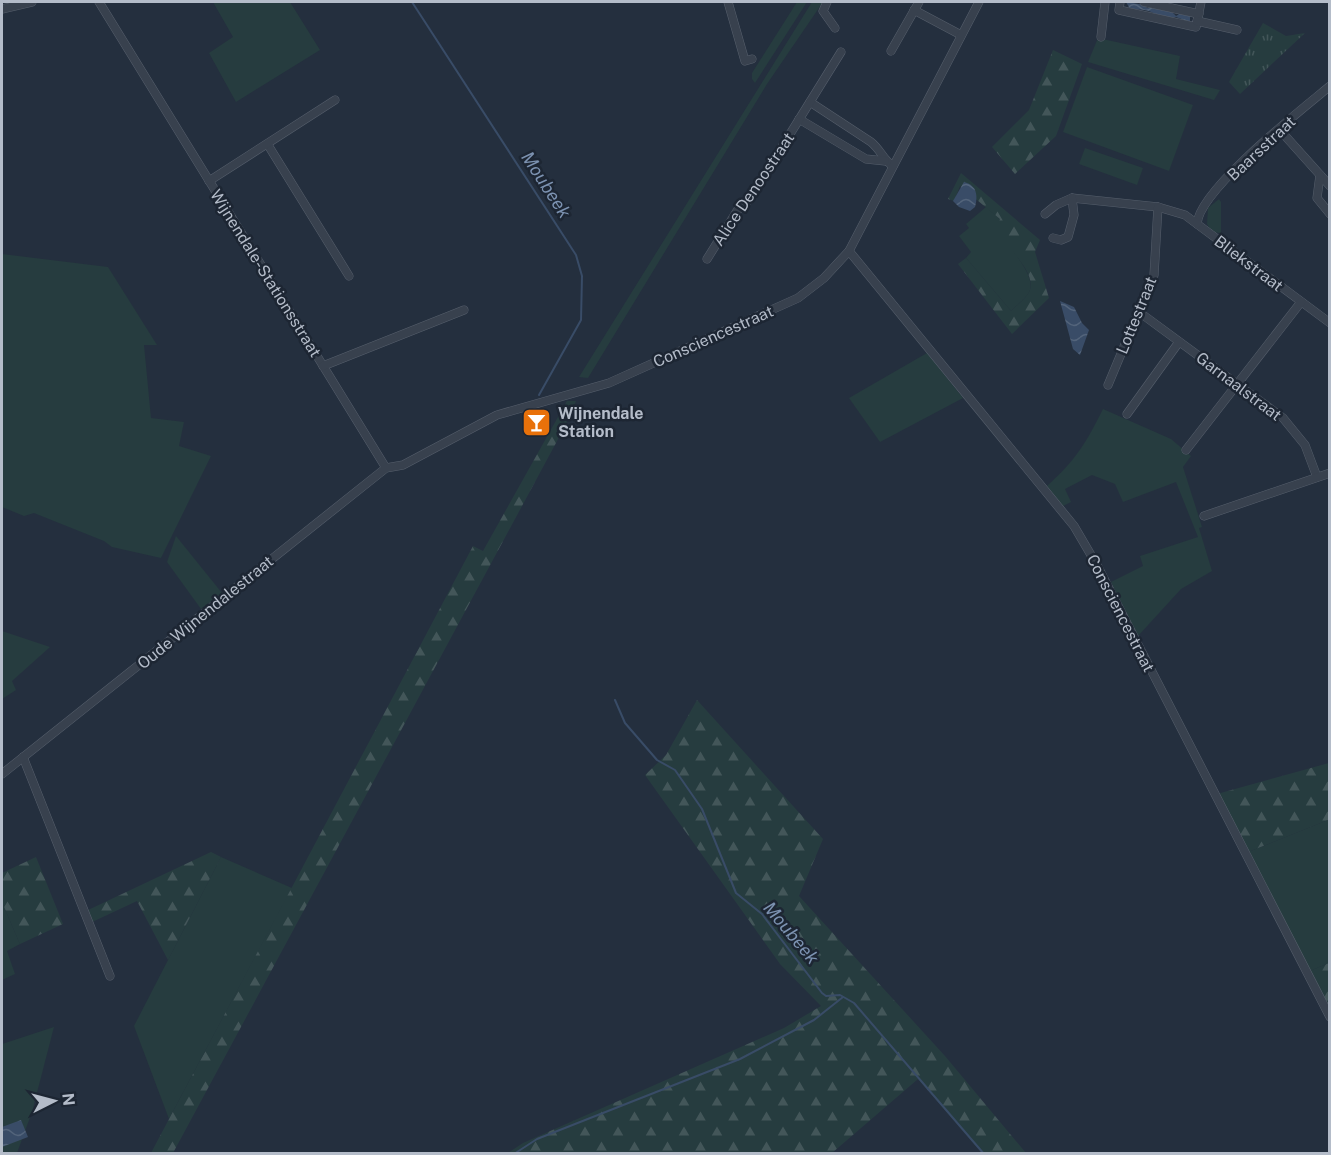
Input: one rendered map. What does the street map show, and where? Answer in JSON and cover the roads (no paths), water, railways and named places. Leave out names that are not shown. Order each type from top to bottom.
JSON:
[{"type":"street","points":[[2,9],[32,2]]},
{"type":"street","name":"Wijnendale-Stationsstraat","points":[[99,2],[386,468]]},
{"type":"street","points":[[728,2],[745,61],[752,59]]},
{"type":"street","points":[[827,2],[823,11],[835,28]]},
{"type":"street","points":[[891,51],[919,2]]},
{"type":"street","name":"Consciencestraat","points":[[386,468],[403,465],[497,415],[609,383],[798,298],[824,278],[849,251],[979,2]]},
{"type":"street","points":[[1101,37],[1105,2]]},
{"type":"street","points":[[1120,2],[1119,10],[1196,27],[1201,2]]},
{"type":"street","points":[[1144,2],[1238,30]]},
{"type":"street","points":[[914,10],[961,36]]},
{"type":"street","name":"Alice Denoostraat","points":[[707,260],[740,208],[749,200],[841,52]]},
{"type":"street","name":"Baarsstraat","points":[[1197,214],[1224,182],[1279,129],[1329,86]]},
{"type":"street","name":"Wijnendale-Stationsstraat","points":[[208,181],[268,145],[335,100]]},
{"type":"street","name":"Alice Denoostraat","points":[[810,102],[880,148],[885,161]]},
{"type":"street","name":"Alice Denoostraat","points":[[799,119],[866,159],[885,161],[893,166]]},
{"type":"street","points":[[1279,129],[1329,186]]},
{"type":"street","points":[[268,145],[349,276]]},
{"type":"street","points":[[1320,175],[1317,198],[1329,214]]},
{"type":"street","points":[[1045,214],[1056,205],[1072,198],[1072,228],[1068,237],[1061,240],[1053,238]]},
{"type":"street","name":"Bliekstraat","points":[[1072,198],[1158,207],[1185,214],[1329,323]]},
{"type":"street","name":"Lottestraat","points":[[1108,385],[1154,275],[1158,207]]},
{"type":"street","name":"Bliekstraat","points":[[1197,214],[1197,224]]},
{"type":"street","name":"Consciencestraat","points":[[849,251],[1074,526],[1098,567],[1329,1017]]},
{"type":"street","points":[[1186,450],[1239,385],[1301,302]]},
{"type":"street","name":"Wijnendale-Stationsstraat","points":[[323,366],[464,310]]},
{"type":"street","name":"Garnaalstraat","points":[[1138,312],[1239,385],[1295,430],[1305,445],[1317,477]]},
{"type":"street","points":[[1127,414],[1179,342]]},
{"type":"street","name":"Oude Wijnendalestraat","points":[[2,774],[386,468]]},
{"type":"street","points":[[1204,516],[1329,473]]},
{"type":"street","points":[[23,757],[110,976]]},
{"type":"water","points":[[1126,2],[1145,5],[1147,8],[1163,8],[1176,16],[1181,13],[1190,15],[1190,22],[1176,17],[1164,17],[1148,11],[1130,9]]},
{"type":"water","points":[[964,182],[974,188],[976,195],[975,207],[970,211],[959,207],[953,201]]},
{"type":"water","points":[[1060,301],[1074,307],[1082,323],[1089,330],[1080,355],[1073,349]]},
{"type":"water","points":[[21,1120],[28,1137],[2,1147],[2,1127]]},
{"type":"waterway","name":"Moubeek","points":[[412,2],[576,255],[582,276],[581,320],[539,395]]},
{"type":"waterway","name":"Moubeek","points":[[615,700],[625,723],[657,760],[675,770],[702,809],[736,893],[762,914],[822,993],[826,996],[840,995],[854,1003],[984,1154]]},
{"type":"waterway","points":[[514,1154],[537,1139],[740,1059],[814,1020],[843,997]]},
{"type":"place","name":"Wijnendale Station","points":[[537,422]]}]
